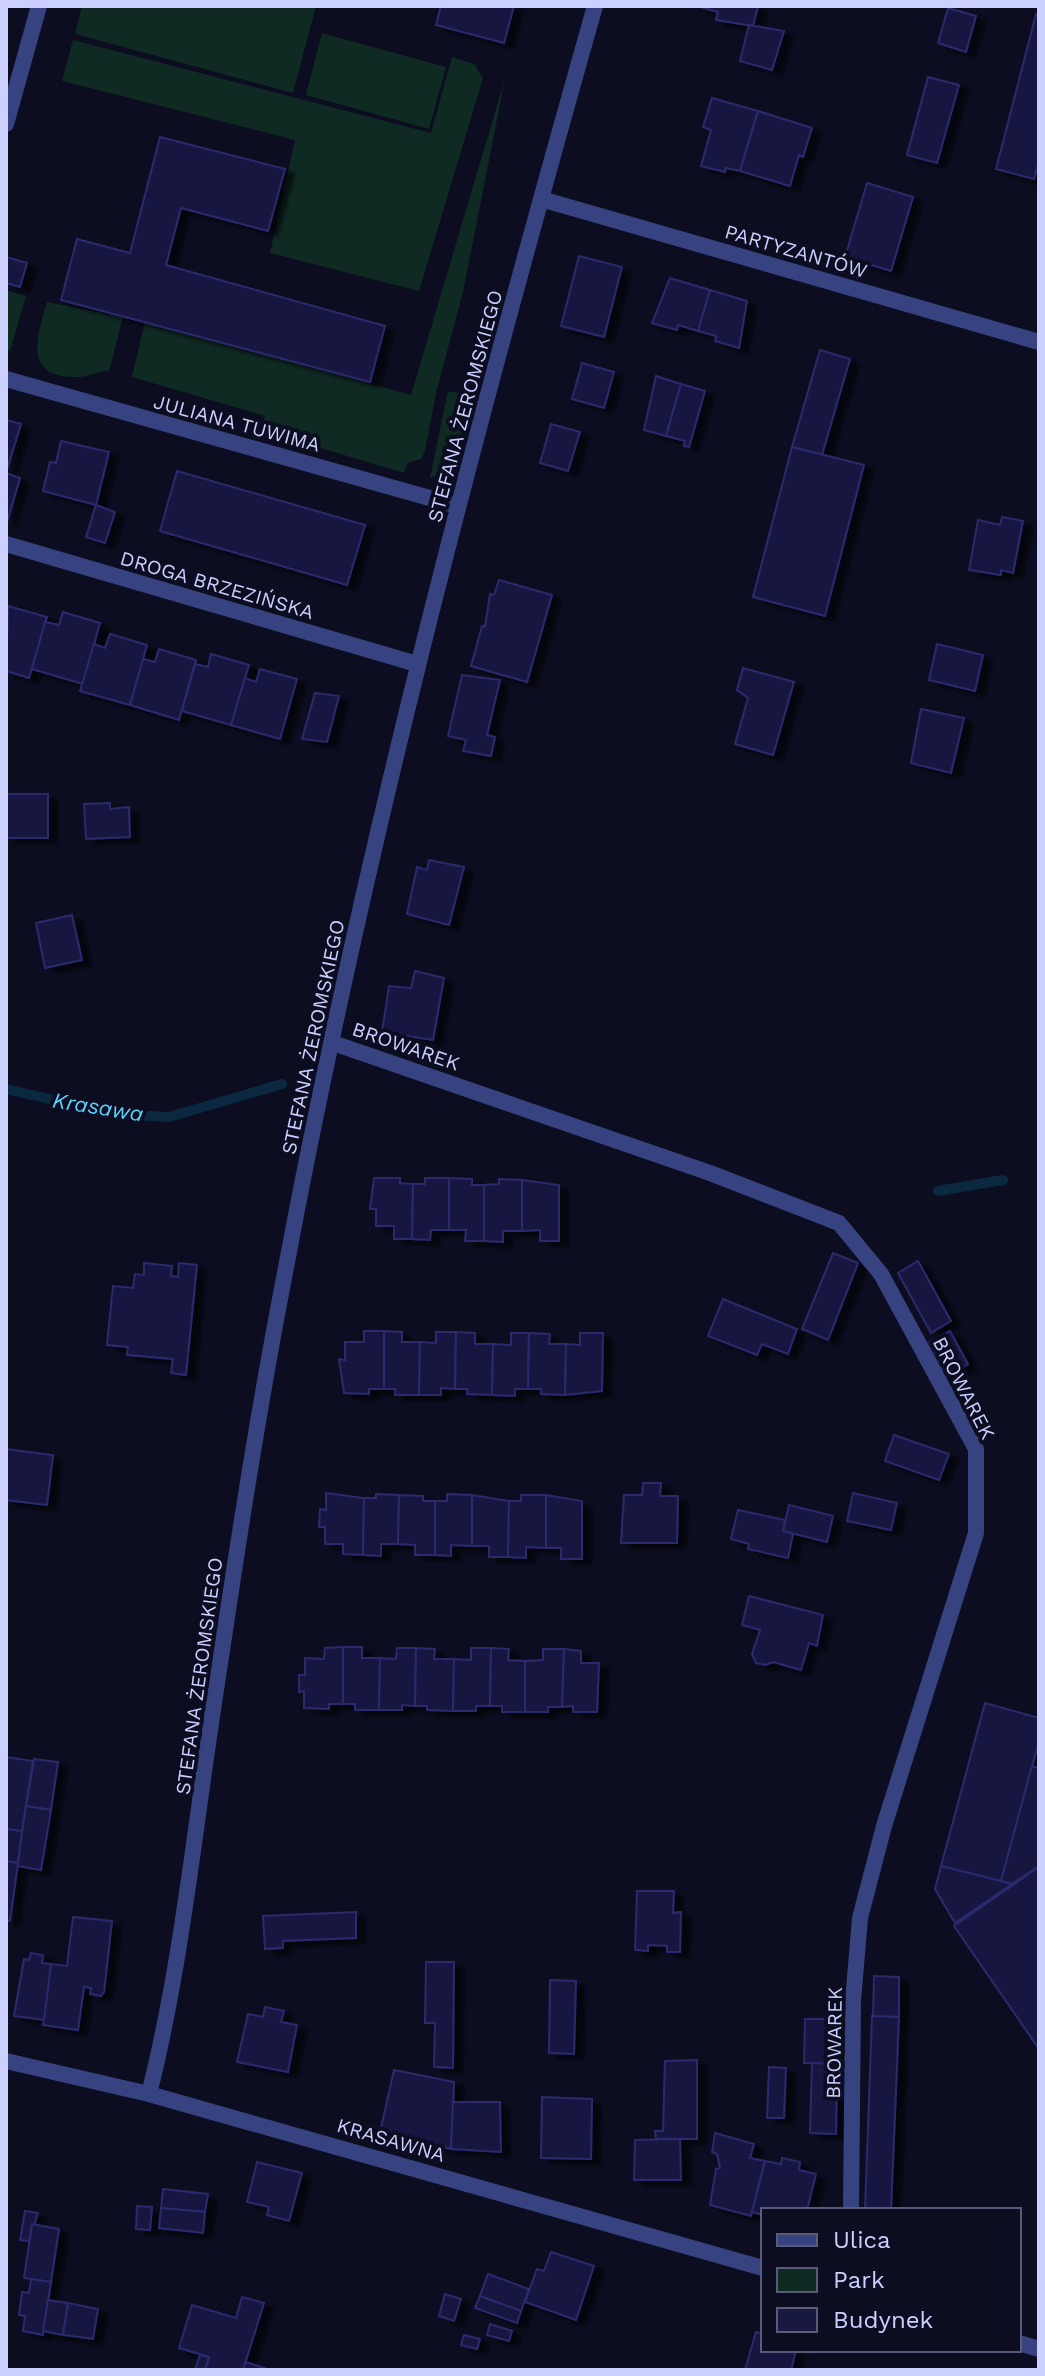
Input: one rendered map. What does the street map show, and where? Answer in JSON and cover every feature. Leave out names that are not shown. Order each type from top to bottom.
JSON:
[{"type":"street","points":[[6,124],[39,6]]},
{"type":"street","name":"STEFANA ŻEROMSKIEGO","points":[[149,2094],[179,1944],[230,1596],[283,1282],[333,1043],[417,664],[595,6]]},
{"type":"street","name":"PARTYZANTÓW","points":[[541,199],[1039,342]]},
{"type":"street","name":"JULIANA TUWIMA","points":[[6,379],[458,506]]},
{"type":"street","name":"DROGA BRZEZIŃSKA","points":[[6,544],[417,664]]},
{"type":"street","name":"BROWAREK","points":[[333,1043],[710,1173],[839,1223],[881,1274],[976,1449],[976,1533],[884,1826],[860,1918],[853,2001],[851,2208]]},
{"type":"street","name":"KRASAWNA","points":[[6,2061],[149,2094],[761,2267]]},
{"type":"green space","points":[[82,6],[316,6],[293,93],[75,34]]},
{"type":"green space","points":[[322,33],[446,67],[429,129],[306,95]]},
{"type":"green space","points":[[73,40],[431,133],[452,57],[474,64],[483,78],[419,291],[270,253],[295,140],[62,81]]},
{"type":"green space","points":[[505,79],[463,292],[436,393],[425,451],[421,459],[407,463],[404,473],[261,430],[265,416],[132,377],[145,322],[411,395]]},
{"type":"green space","points":[[6,290],[26,296],[10,351],[6,350]]},
{"type":"green space","points":[[47,302],[123,317],[109,371],[82,377],[60,376],[48,371],[38,353]]},
{"type":"green space","points":[[448,391],[461,394],[470,407],[454,459],[448,467],[430,478]]},
{"type":"building","points":[[441,6],[514,6],[504,43],[436,25]]},
{"type":"building","points":[[697,6],[758,6],[753,26],[716,20],[718,12]]},
{"type":"building","points":[[948,8],[976,16],[966,52],[938,43]]},
{"type":"building","points":[[1036,14],[1039,15],[1039,161],[1034,179],[996,169]]},
{"type":"building","points":[[749,25],[784,31],[772,70],[740,61]]},
{"type":"building","points":[[928,77],[959,85],[937,163],[907,155]]},
{"type":"building","points":[[712,98],[758,111],[740,171],[726,168],[725,172],[701,166],[711,130],[703,127]]},
{"type":"building","points":[[758,111],[812,128],[803,157],[799,155],[790,186],[740,171]]},
{"type":"building","points":[[160,137],[285,169],[268,231],[181,208],[166,265],[385,326],[370,382],[61,300],[77,239],[130,253]]},
{"type":"building","points":[[867,183],[913,197],[891,271],[845,257]]},
{"type":"building","points":[[579,256],[622,267],[604,337],[561,326]]},
{"type":"building","points":[[6,257],[27,263],[20,287],[6,283]]},
{"type":"building","points":[[670,278],[710,290],[698,331],[678,325],[677,330],[652,323]]},
{"type":"building","points":[[710,290],[747,301],[739,348],[715,341],[716,336],[698,331]]},
{"type":"building","points":[[820,350],[850,359],[822,455],[792,447]]},
{"type":"building","points":[[582,363],[614,372],[604,408],[572,399]]},
{"type":"building","points":[[656,376],[681,384],[666,436],[644,430]]},
{"type":"building","points":[[681,384],[705,391],[689,447],[684,446],[685,441],[666,436]]},
{"type":"building","points":[[6,420],[21,424],[6,473]]},
{"type":"building","points":[[551,424],[580,432],[568,471],[540,463]]},
{"type":"building","points":[[61,441],[109,452],[96,505],[43,491],[50,462],[56,463]]},
{"type":"building","points":[[792,447],[864,465],[825,616],[753,597]]},
{"type":"building","points":[[177,471],[365,525],[347,585],[160,531]]},
{"type":"building","points":[[6,473],[20,478],[6,526]]},
{"type":"building","points":[[96,505],[115,512],[105,543],[86,537]]},
{"type":"building","points":[[1002,517],[1023,521],[1013,573],[1001,570],[1001,575],[969,570],[978,520],[1000,525]]},
{"type":"building","points":[[499,580],[552,595],[527,682],[471,666],[482,626],[485,626],[490,594],[494,595]]},
{"type":"building","points":[[8,606],[47,617],[29,678],[6,671]]},
{"type":"building","points":[[63,612],[100,623],[83,684],[32,669],[45,622],[59,625]]},
{"type":"building","points":[[110,634],[147,645],[130,705],[80,691],[94,644],[105,648]]},
{"type":"building","points":[[937,644],[983,655],[975,691],[929,680]]},
{"type":"building","points":[[159,649],[196,660],[179,720],[130,705],[143,659],[155,662]]},
{"type":"building","points":[[211,654],[249,665],[231,725],[182,711],[195,664],[208,667]]},
{"type":"building","points":[[743,668],[794,682],[773,755],[735,744],[748,698],[737,690]]},
{"type":"building","points":[[260,669],[297,679],[280,739],[231,725],[245,678],[256,682]]},
{"type":"building","points":[[462,675],[500,680],[487,735],[495,737],[491,756],[463,751],[466,740],[448,736]]},
{"type":"building","points":[[315,693],[339,696],[327,742],[302,739]]},
{"type":"building","points":[[921,709],[964,718],[951,773],[911,763]]},
{"type":"building","points":[[6,794],[48,794],[48,838],[6,838]]},
{"type":"building","points":[[110,803],[110,809],[129,807],[130,837],[86,839],[84,804]]},
{"type":"building","points":[[429,860],[464,867],[449,925],[407,914],[417,867],[427,870]]},
{"type":"building","points":[[72,915],[82,960],[45,968],[36,923]]},
{"type":"building","points":[[415,971],[444,978],[433,1040],[382,1032],[389,986],[411,988]]},
{"type":"building","points":[[374,1178],[400,1178],[400,1183],[413,1184],[412,1239],[394,1239],[394,1226],[376,1226],[376,1209],[370,1209]]},
{"type":"building","points":[[425,1178],[449,1178],[449,1230],[431,1230],[430,1240],[412,1239],[413,1184],[425,1184]]},
{"type":"building","points":[[449,1178],[472,1179],[472,1185],[484,1185],[484,1241],[465,1241],[466,1230],[449,1230]]},
{"type":"building","points":[[499,1179],[522,1180],[522,1231],[503,1231],[503,1242],[484,1241],[484,1185],[499,1184]]},
{"type":"building","points":[[522,1180],[559,1185],[559,1241],[540,1241],[540,1230],[522,1231]]},
{"type":"building","points":[[833,1253],[858,1263],[828,1340],[802,1329]]},
{"type":"building","points":[[918,1261],[951,1321],[931,1333],[898,1273]]},
{"type":"building","points":[[144,1263],[172,1266],[171,1276],[178,1277],[179,1263],[197,1265],[186,1375],[171,1373],[173,1359],[127,1355],[128,1347],[107,1345],[113,1286],[133,1288],[135,1274],[144,1275]]},
{"type":"building","points":[[723,1299],[797,1329],[788,1354],[762,1344],[757,1355],[708,1336]]},
{"type":"building","points":[[364,1331],[384,1331],[384,1389],[369,1389],[369,1394],[344,1393],[339,1359],[345,1360],[345,1342],[364,1342]]},
{"type":"building","points":[[384,1331],[402,1332],[402,1342],[420,1342],[419,1395],[395,1395],[395,1389],[384,1389]]},
{"type":"building","points":[[950,1331],[968,1364],[947,1376],[929,1342]]},
{"type":"building","points":[[436,1332],[456,1332],[455,1389],[441,1388],[441,1395],[419,1395],[420,1342],[436,1343]]},
{"type":"building","points":[[456,1332],[475,1333],[475,1344],[493,1344],[492,1395],[467,1394],[467,1389],[455,1389]]},
{"type":"building","points":[[511,1333],[529,1333],[528,1389],[515,1389],[515,1396],[492,1395],[493,1344],[511,1345]]},
{"type":"building","points":[[529,1333],[550,1334],[549,1344],[566,1344],[565,1395],[541,1394],[541,1389],[528,1389]]},
{"type":"building","points":[[580,1333],[603,1333],[602,1391],[565,1395],[566,1344],[580,1345]]},
{"type":"building","points":[[894,1435],[949,1454],[939,1480],[885,1461]]},
{"type":"building","points":[[6,1449],[53,1455],[47,1505],[6,1500]]},
{"type":"building","points":[[643,1483],[661,1483],[660,1496],[678,1496],[677,1543],[621,1543],[624,1495],[642,1495]]},
{"type":"building","points":[[326,1493],[364,1498],[363,1555],[343,1554],[343,1544],[325,1544],[325,1527],[319,1527],[320,1509],[326,1510]]},
{"type":"building","points":[[853,1493],[897,1503],[891,1530],[847,1521]]},
{"type":"building","points":[[376,1494],[399,1495],[398,1544],[381,1544],[381,1556],[363,1555],[364,1498],[376,1498]]},
{"type":"building","points":[[447,1494],[472,1495],[472,1546],[451,1545],[451,1556],[435,1555],[435,1501],[447,1501]]},
{"type":"building","points":[[399,1495],[423,1496],[423,1501],[435,1501],[435,1555],[415,1555],[415,1545],[398,1544]]},
{"type":"building","points":[[472,1495],[509,1501],[508,1557],[489,1557],[489,1546],[472,1546]]},
{"type":"building","points":[[521,1495],[546,1495],[546,1548],[526,1547],[526,1558],[508,1557],[509,1501],[521,1501]]},
{"type":"building","points":[[546,1495],[582,1501],[582,1559],[561,1559],[561,1548],[546,1548]]},
{"type":"building","points":[[789,1505],[833,1516],[827,1542],[783,1531]]},
{"type":"building","points":[[738,1510],[785,1520],[783,1531],[793,1534],[788,1558],[748,1549],[749,1544],[731,1539]]},
{"type":"building","points":[[749,1596],[823,1615],[817,1646],[809,1643],[801,1670],[773,1662],[766,1665],[756,1663],[752,1654],[760,1630],[742,1625]]},
{"type":"building","points":[[343,1647],[362,1647],[362,1658],[380,1658],[379,1710],[355,1710],[355,1704],[343,1704]]},
{"type":"building","points":[[343,1647],[343,1704],[329,1704],[329,1709],[304,1708],[304,1691],[299,1692],[299,1675],[305,1675],[305,1658],[324,1659],[325,1648]]},
{"type":"building","points":[[397,1648],[416,1648],[415,1706],[402,1705],[402,1710],[379,1710],[380,1658],[396,1659]]},
{"type":"building","points":[[416,1648],[435,1649],[434,1659],[454,1659],[453,1711],[427,1710],[427,1706],[415,1706]]},
{"type":"building","points":[[471,1648],[491,1648],[490,1706],[476,1706],[476,1711],[453,1711],[454,1659],[471,1660]]},
{"type":"building","points":[[491,1648],[509,1649],[508,1660],[525,1661],[525,1712],[502,1712],[502,1706],[490,1706]]},
{"type":"building","points":[[543,1649],[564,1649],[562,1707],[548,1707],[548,1712],[525,1712],[525,1661],[543,1660]]},
{"type":"building","points":[[564,1649],[581,1651],[581,1663],[599,1663],[597,1712],[573,1712],[573,1706],[562,1707]]},
{"type":"building","points":[[985,1703],[1039,1718],[1039,1741],[1001,1881],[941,1866]]},
{"type":"building","points":[[6,1757],[33,1761],[22,1831],[6,1829]]},
{"type":"building","points":[[34,1759],[58,1762],[51,1810],[26,1806]]},
{"type":"building","points":[[1032,1766],[1039,1768],[1039,1866],[1012,1884],[1001,1881]]},
{"type":"building","points":[[26,1806],[51,1810],[41,1870],[17,1866]]},
{"type":"building","points":[[6,1829],[22,1831],[18,1863],[6,1861]]},
{"type":"building","points":[[6,1861],[18,1863],[10,1921],[6,1920]]},
{"type":"building","points":[[941,1866],[1012,1884],[955,1923],[935,1889]]},
{"type":"building","points":[[1039,1867],[1039,2049],[954,1926]]},
{"type":"building","points":[[637,1891],[674,1891],[673,1913],[681,1912],[680,1952],[667,1952],[667,1946],[648,1945],[648,1951],[635,1950]]},
{"type":"building","points":[[356,1912],[356,1938],[283,1941],[283,1948],[265,1949],[263,1916]]},
{"type":"building","points":[[73,1917],[112,1921],[104,1992],[101,1996],[90,1994],[91,1988],[84,1987],[78,2030],[43,2025],[51,1964],[67,1966]]},
{"type":"building","points":[[31,1953],[43,1955],[42,1963],[51,1964],[44,2020],[14,2016],[24,1959],[29,1960]]},
{"type":"building","points":[[426,1962],[454,1962],[453,2068],[434,2067],[435,2023],[425,2023]]},
{"type":"building","points":[[874,1976],[899,1977],[899,2017],[873,2016]]},
{"type":"building","points":[[550,1980],[576,1981],[574,2054],[549,2053]]},
{"type":"building","points":[[265,2007],[284,2011],[281,2022],[297,2025],[288,2072],[237,2062],[248,2014],[263,2017]]},
{"type":"building","points":[[872,2016],[899,2017],[891,2208],[865,2208]]},
{"type":"building","points":[[805,2019],[837,2019],[836,2064],[804,2063]]},
{"type":"building","points":[[697,2060],[697,2139],[656,2139],[655,2131],[663,2131],[665,2061]]},
{"type":"building","points":[[812,2063],[837,2064],[836,2134],[810,2133]]},
{"type":"building","points":[[769,2067],[786,2068],[784,2118],[767,2118]]},
{"type":"building","points":[[394,2070],[454,2082],[451,2149],[380,2132]]},
{"type":"building","points":[[542,2097],[592,2099],[591,2159],[541,2158]]},
{"type":"building","points":[[453,2102],[500,2102],[501,2152],[451,2149]]},
{"type":"building","points":[[715,2133],[754,2144],[750,2158],[765,2161],[751,2216],[710,2205],[716,2169],[720,2168],[717,2154],[712,2152]]},
{"type":"building","points":[[680,2139],[681,2180],[634,2180],[635,2140]]},
{"type":"building","points":[[782,2158],[800,2162],[799,2170],[816,2174],[808,2208],[761,2208],[761,2214],[752,2212],[765,2161],[781,2164]]},
{"type":"building","points":[[257,2162],[302,2173],[289,2221],[267,2215],[269,2207],[247,2202]]},
{"type":"building","points":[[163,2189],[208,2194],[205,2212],[161,2208]]},
{"type":"building","points":[[137,2206],[152,2207],[150,2230],[136,2229]]},
{"type":"building","points":[[161,2208],[205,2212],[203,2233],[159,2228]]},
{"type":"building","points":[[25,2211],[38,2213],[29,2241],[20,2240]]},
{"type":"building","points":[[32,2224],[59,2229],[51,2282],[24,2278]]},
{"type":"building","points":[[551,2252],[594,2266],[576,2320],[525,2302],[537,2269],[544,2271]]},
{"type":"building","points":[[488,2274],[529,2289],[521,2311],[480,2296]]},
{"type":"building","points":[[31,2279],[51,2282],[43,2335],[23,2331],[25,2316],[19,2315],[22,2292],[29,2293]]},
{"type":"building","points":[[445,2294],[461,2299],[454,2321],[439,2316]]},
{"type":"building","points":[[480,2296],[521,2311],[517,2323],[475,2308]]},
{"type":"building","points":[[242,2297],[264,2303],[243,2370],[205,2370],[209,2357],[179,2348],[192,2305],[236,2318]]},
{"type":"building","points":[[48,2300],[68,2303],[63,2335],[43,2331]]},
{"type":"building","points":[[68,2303],[98,2309],[93,2339],[63,2335]]},
{"type":"building","points":[[490,2324],[512,2331],[509,2341],[487,2335]]},
{"type":"building","points":[[756,2332],[761,2333],[761,2352],[796,2352],[791,2370],[745,2370]]},
{"type":"building","points":[[464,2335],[480,2339],[477,2349],[461,2345]]},
{"type":"building","points":[[200,2355],[209,2357],[205,2370],[195,2370]]},
{"type":"building","points":[[246,2362],[270,2370],[243,2370]]},
{"type":"waterway","name":"Krasawa","points":[[6,1089],[114,1114],[169,1117],[282,1084]]},
{"type":"waterway","name":"Krasawa","points":[[938,1191],[1003,1180]]}]
